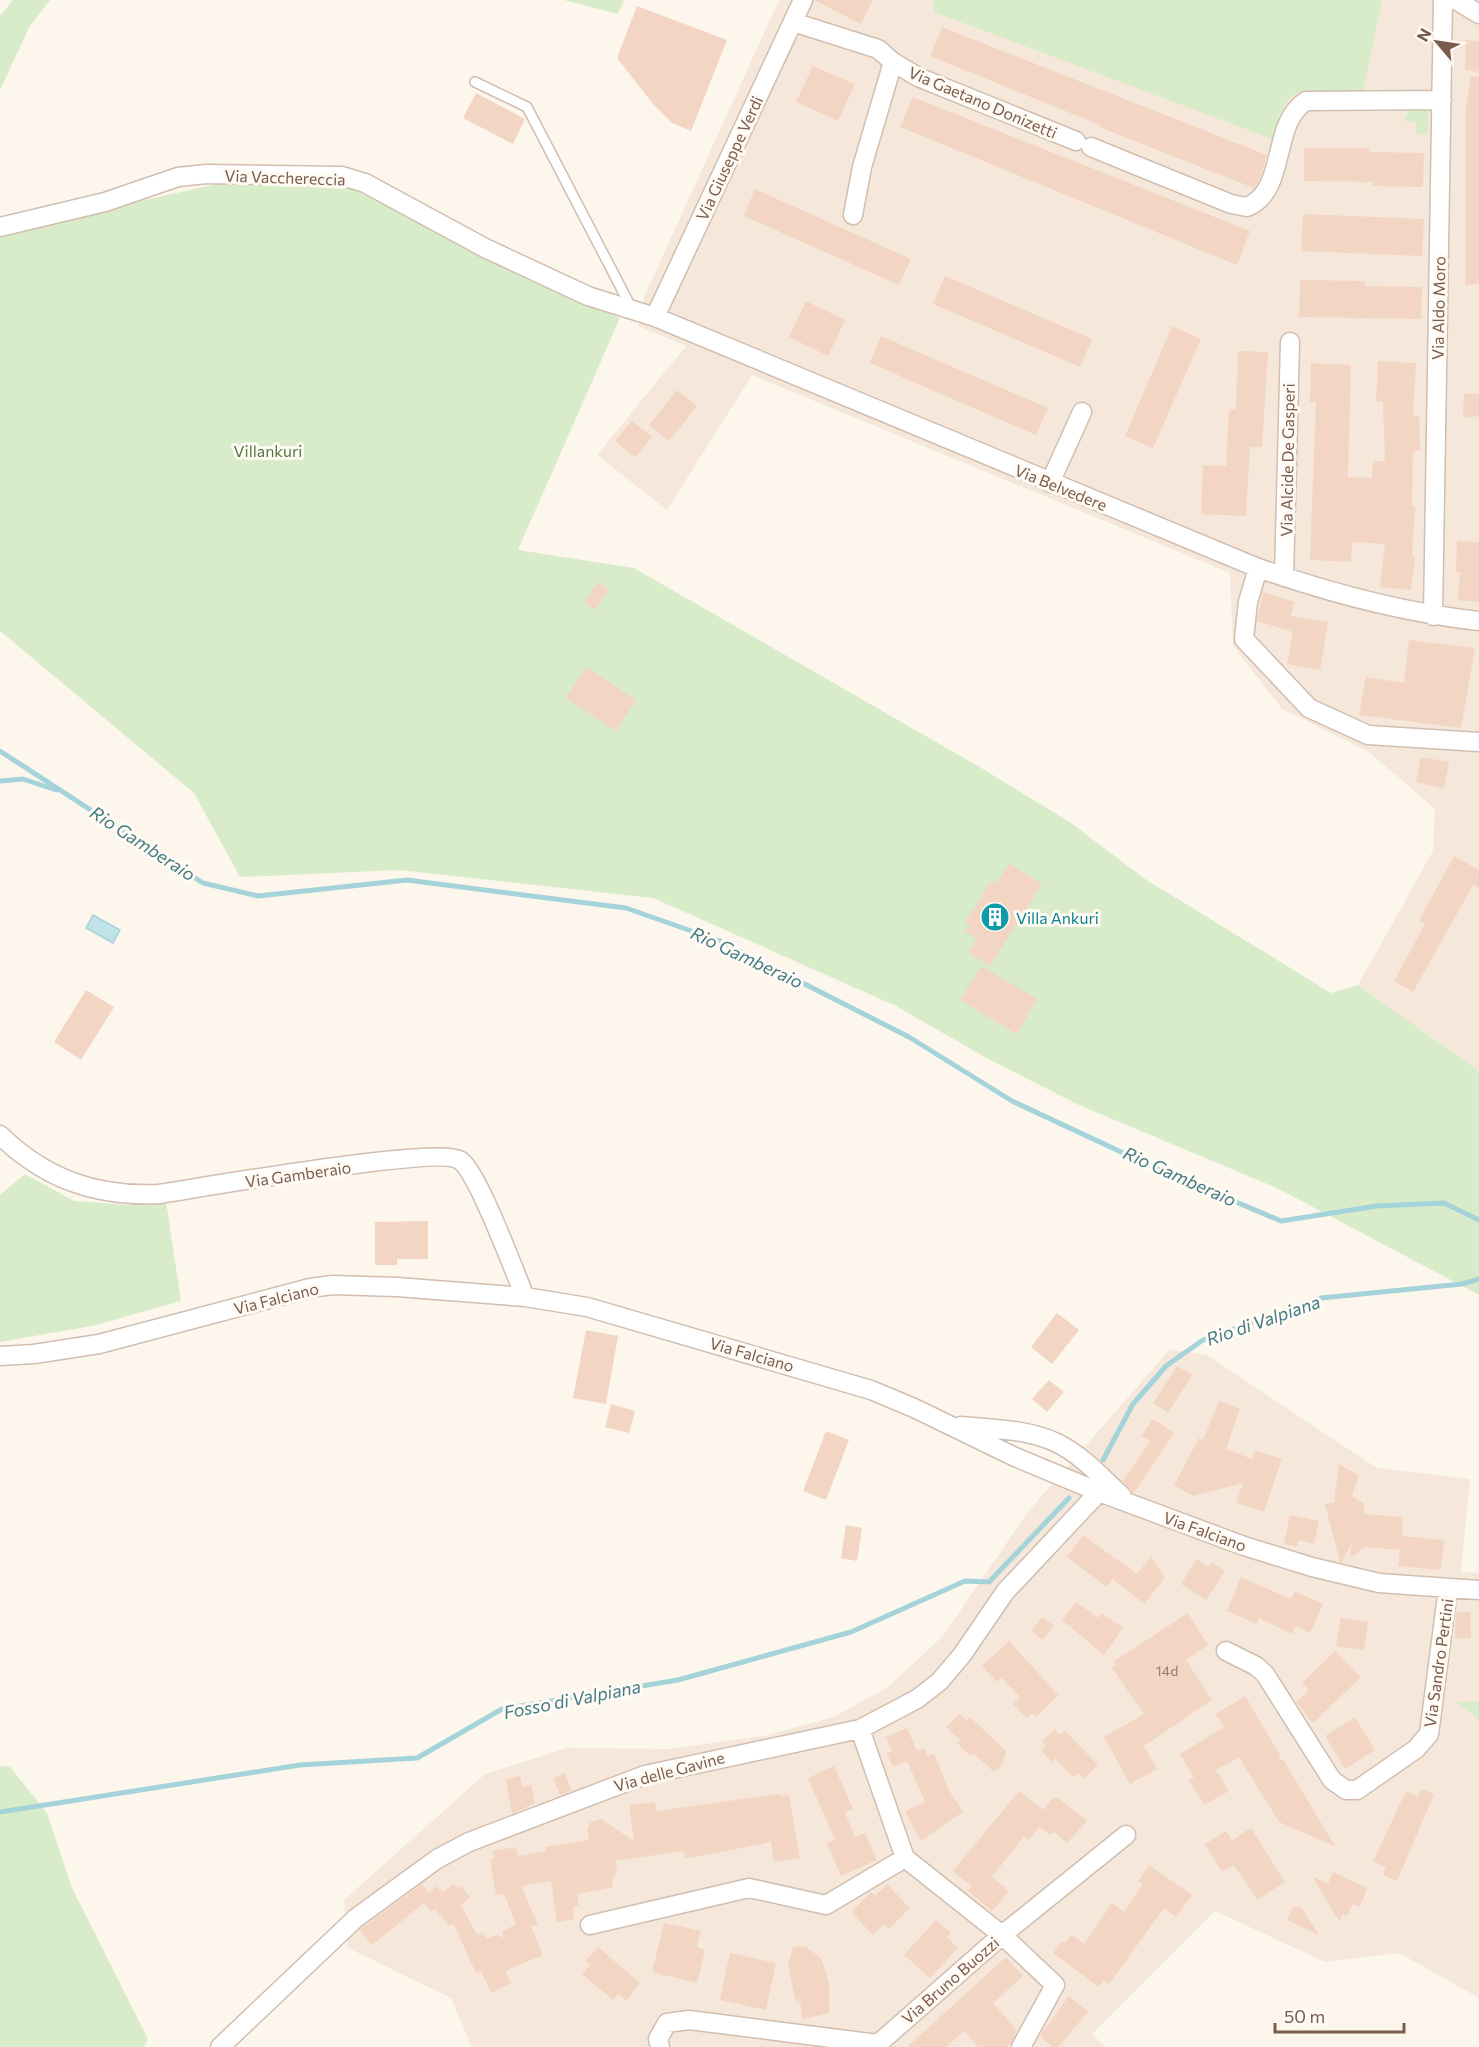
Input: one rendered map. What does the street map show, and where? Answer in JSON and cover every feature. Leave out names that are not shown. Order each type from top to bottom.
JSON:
[{"type":"street","name":"Via Giuseppe Verdi","points":[[655,317],[803,0]]},
{"type":"street","name":"Via Aldo Moro","points":[[1433,616],[1443,0]]},
{"type":"street","points":[[1456,0],[1479,14]]},
{"type":"street","name":"Via Gaetano Donizetti","points":[[793,22],[878,49],[893,62],[918,76],[1231,204],[1247,207],[1264,194],[1291,118],[1306,101],[1442,100]]},
{"type":"street","points":[[853,215],[862,167],[893,62]]},
{"type":"street","name":"Via Vacchereccia","points":[[0,227],[105,202],[178,177],[206,174],[342,176],[380,190],[485,248],[588,296],[655,317]]},
{"type":"street","name":"Via Belvedere","points":[[655,317],[1258,568],[1334,593],[1433,616],[1479,621]]},
{"type":"street","name":"Via Alcide De Gasperi","points":[[1284,577],[1290,342]]},
{"type":"street","points":[[1050,483],[1082,412]]},
{"type":"street","points":[[1258,568],[1248,602],[1244,639],[1309,708],[1368,735],[1479,742]]},
{"type":"street","name":"Via Gamberaio","points":[[0,1135],[30,1161],[63,1180],[97,1191],[135,1195],[404,1158],[448,1156],[457,1158],[468,1169],[485,1203],[525,1297]]},
{"type":"street","name":"Via Falciano","points":[[0,1356],[99,1344],[284,1294],[333,1285],[397,1287],[525,1297],[587,1307],[871,1390],[1015,1457],[1099,1492],[1244,1546],[1312,1567],[1379,1583],[1479,1590]]},
{"type":"street","points":[[950,1425],[1018,1432],[1055,1442],[1073,1453],[1130,1503]]},
{"type":"street","name":"Via delle Gavine","points":[[220,2047],[356,1918],[437,1859],[469,1842],[645,1775],[860,1729],[917,1699],[939,1682],[962,1655],[1005,1592],[1099,1492]]},
{"type":"street","name":"Via Sandro Pertini","points":[[1226,1651],[1261,1670],[1332,1780],[1346,1790],[1357,1790],[1416,1749],[1429,1734],[1448,1588]]},
{"type":"street","points":[[860,1729],[905,1858],[1002,1935],[1055,1985],[1021,2047]]},
{"type":"street","name":"Via Bruno Buozzi","points":[[660,2047],[658,2039],[667,2023],[689,2020],[878,2044],[1002,1935],[1126,1835]]},
{"type":"street","points":[[590,1924],[749,1888],[826,1905],[905,1858]]},
{"type":"lane","points":[[475,82],[527,107],[633,311]]},
{"type":"shaded area","points":[[779,0],[1479,0],[1479,1071],[1358,985],[1433,851],[1435,809],[1369,752],[1282,709],[1233,646],[1230,573],[752,375],[667,510],[597,455],[686,346],[638,326],[645,295]]},
{"type":"shaded area","points":[[1170,1349],[1207,1355],[1377,1468],[1470,1479],[1461,1572],[1479,1573],[1479,1998],[1399,1953],[1325,1962],[1215,1911],[1092,2034],[1106,2047],[472,2047],[451,1998],[348,1948],[344,1900],[485,1774],[567,1748],[668,1749],[763,1736],[834,1717],[888,1687],[943,1636],[1027,1513]]},
{"type":"green space","points":[[13,0],[50,0],[30,26],[0,90],[0,16]]},
{"type":"green space","points":[[564,0],[624,0],[618,14]]},
{"type":"green space","points":[[934,0],[1382,0],[1363,91],[1301,92],[1294,95],[1281,111],[1272,139],[934,12]]},
{"type":"green space","points":[[1410,108],[1428,108],[1428,134],[1416,134],[1416,122],[1404,121]]},
{"type":"green space","name":"Villankuri","points":[[235,180],[343,184],[620,318],[518,550],[634,568],[983,769],[1071,823],[1145,879],[1331,993],[1358,985],[1479,1071],[1479,1295],[1277,1188],[1079,1105],[990,1060],[896,1006],[653,898],[399,870],[240,877],[194,793],[0,631],[0,232]]},
{"type":"green space","points":[[25,1174],[74,1201],[127,1205],[166,1201],[181,1301],[92,1326],[0,1342],[0,1195]]},
{"type":"green space","points":[[1479,1701],[1479,1720],[1457,1702]]},
{"type":"green space","points":[[0,1766],[10,1767],[47,1813],[72,1888],[148,2039],[144,2047],[0,2047]]},
{"type":"water","points":[[93,915],[120,930],[113,943],[86,928]]},
{"type":"building","points":[[814,0],[873,0],[861,24]]},
{"type":"building","points":[[637,6],[727,40],[691,131],[672,123],[653,104],[617,58]]},
{"type":"building","points":[[942,27],[1267,155],[1259,181],[1254,188],[1099,127],[1100,125],[930,56]]},
{"type":"building","points":[[1465,39],[1479,42],[1479,72],[1465,70]]},
{"type":"building","points":[[813,66],[855,84],[838,121],[796,102]]},
{"type":"building","points":[[1471,76],[1479,77],[1479,284],[1465,285],[1465,113]]},
{"type":"building","points":[[476,93],[525,119],[513,144],[463,118]]},
{"type":"building","points":[[913,97],[1250,231],[1237,265],[900,127]]},
{"type":"building","points":[[1304,148],[1369,148],[1369,152],[1424,153],[1423,187],[1373,186],[1373,182],[1304,181]]},
{"type":"building","points":[[755,189],[911,259],[899,285],[744,216]]},
{"type":"building","points":[[1303,214],[1424,219],[1422,256],[1301,251]]},
{"type":"building","points":[[945,276],[1092,339],[1080,367],[933,304]]},
{"type":"building","points":[[1300,280],[1365,281],[1365,286],[1422,287],[1421,319],[1299,317]]},
{"type":"building","points":[[806,301],[845,320],[828,356],[789,337]]},
{"type":"building","points":[[1172,326],[1201,339],[1153,448],[1125,436]]},
{"type":"building","points":[[881,336],[1048,408],[1036,435],[870,363]]},
{"type":"building","points":[[1238,351],[1268,352],[1262,447],[1250,447],[1246,516],[1201,514],[1203,465],[1226,466],[1229,409],[1236,409]]},
{"type":"building","points":[[1378,361],[1416,363],[1413,416],[1419,416],[1420,451],[1413,451],[1412,506],[1415,506],[1412,557],[1415,558],[1411,590],[1380,587],[1385,544],[1352,542],[1351,562],[1310,560],[1316,402],[1310,402],[1311,363],[1351,365],[1348,477],[1372,478],[1373,461],[1385,461],[1383,402],[1376,402]]},
{"type":"building","points":[[677,390],[697,406],[669,441],[649,425]]},
{"type":"building","points":[[1464,394],[1479,394],[1479,416],[1463,418]]},
{"type":"building","points":[[632,421],[652,437],[635,457],[615,441]]},
{"type":"building","points":[[1457,541],[1479,542],[1479,602],[1458,600],[1460,572],[1456,572]]},
{"type":"building","points":[[598,582],[609,590],[595,610],[584,603]]},
{"type":"building","points":[[1263,592],[1295,602],[1291,616],[1328,622],[1320,670],[1287,664],[1293,632],[1257,621]]},
{"type":"building","points":[[1409,640],[1475,648],[1461,728],[1359,715],[1366,677],[1404,683]]},
{"type":"building","points":[[586,667],[636,700],[616,731],[566,698]]},
{"type":"building","points":[[1421,757],[1449,762],[1444,788],[1416,782]]},
{"type":"building","points":[[1454,856],[1479,870],[1479,888],[1473,885],[1413,992],[1394,981],[1425,924],[1419,921]]},
{"type":"building","name":"Villa Ankuri","points":[[1009,863],[1042,884],[990,966],[968,952],[977,939],[965,932],[970,925],[965,922],[992,880],[997,883]]},
{"type":"building","points":[[981,966],[1037,999],[1017,1034],[960,1000]]},
{"type":"building","points":[[86,990],[114,1007],[81,1060],[54,1042]]},
{"type":"building","points":[[428,1221],[428,1259],[397,1259],[397,1265],[375,1265],[375,1222]]},
{"type":"building","points":[[1057,1313],[1079,1330],[1052,1364],[1031,1347]]},
{"type":"building","points":[[586,1330],[618,1336],[606,1404],[573,1398]]},
{"type":"building","points":[[1177,1366],[1192,1375],[1168,1413],[1153,1403]]},
{"type":"building","points":[[1049,1380],[1064,1392],[1047,1412],[1032,1399]]},
{"type":"building","points":[[1219,1401],[1240,1409],[1226,1449],[1252,1459],[1255,1450],[1282,1459],[1264,1512],[1236,1503],[1243,1483],[1193,1496],[1174,1485],[1199,1438],[1203,1440]]},
{"type":"building","points":[[611,1404],[635,1411],[629,1433],[605,1427]]},
{"type":"building","points":[[1153,1419],[1174,1433],[1134,1493],[1123,1481],[1150,1441],[1141,1436]]},
{"type":"building","points":[[826,1431],[849,1440],[826,1500],[803,1491]]},
{"type":"building","points":[[1339,1464],[1359,1476],[1352,1496],[1363,1503],[1365,1514],[1403,1517],[1402,1536],[1444,1540],[1441,1570],[1398,1566],[1400,1550],[1365,1547],[1350,1558],[1352,1542],[1342,1563],[1340,1562],[1325,1504],[1334,1502]]},
{"type":"building","points":[[1290,1515],[1319,1521],[1314,1544],[1298,1540],[1297,1547],[1284,1544]]},
{"type":"building","points":[[846,1525],[862,1528],[857,1561],[841,1558]]},
{"type":"building","points":[[1083,1535],[1137,1574],[1151,1556],[1165,1578],[1144,1604],[1113,1579],[1107,1587],[1067,1557]]},
{"type":"building","points":[[1197,1559],[1209,1567],[1212,1563],[1225,1571],[1206,1600],[1181,1584]]},
{"type":"building","points":[[1241,1577],[1291,1599],[1295,1591],[1323,1604],[1310,1633],[1296,1626],[1292,1634],[1259,1618],[1257,1624],[1227,1611]]},
{"type":"building","points":[[1076,1602],[1099,1618],[1102,1613],[1123,1628],[1104,1655],[1062,1620]]},
{"type":"building","points":[[1456,1612],[1470,1612],[1471,1638],[1455,1639]]},
{"type":"building","points":[[1188,1613],[1208,1645],[1186,1660],[1212,1700],[1144,1746],[1157,1769],[1130,1784],[1104,1737],[1144,1714],[1112,1668],[1117,1664],[1113,1662]]},
{"type":"building","points":[[1042,1617],[1054,1626],[1043,1640],[1031,1631]]},
{"type":"building","points":[[1341,1618],[1368,1622],[1364,1650],[1336,1646]]},
{"type":"building","points":[[1009,1641],[1058,1695],[1036,1717],[1032,1713],[1027,1718],[1013,1704],[1020,1697],[1001,1678],[997,1682],[982,1666]]},
{"type":"building","points":[[1335,1651],[1361,1677],[1313,1723],[1296,1702],[1309,1690],[1302,1683]]},
{"type":"building","points":[[1245,1696],[1280,1755],[1278,1757],[1284,1761],[1335,1846],[1279,1822],[1239,1757],[1216,1770],[1229,1791],[1204,1805],[1189,1780],[1194,1777],[1180,1754],[1224,1727],[1216,1714]]},
{"type":"building","points":[[959,1714],[967,1721],[970,1717],[1006,1751],[1003,1763],[994,1772],[973,1753],[970,1756],[957,1743],[961,1741],[946,1727]]},
{"type":"building","points":[[1355,1717],[1375,1750],[1345,1769],[1325,1736]]},
{"type":"building","points":[[907,1728],[917,1751],[924,1748],[928,1756],[934,1754],[950,1792],[963,1812],[921,1841],[905,1811],[925,1802],[907,1761],[893,1767],[887,1753],[892,1751],[886,1737]]},
{"type":"building","points":[[1055,1729],[1060,1735],[1065,1731],[1098,1765],[1084,1778],[1078,1773],[1073,1777],[1055,1759],[1052,1762],[1041,1750],[1046,1746],[1042,1741]]},
{"type":"building","points":[[834,1766],[853,1809],[845,1813],[855,1837],[865,1833],[877,1860],[841,1876],[827,1843],[835,1840],[808,1778]]},
{"type":"building","points":[[565,1773],[572,1791],[560,1795],[553,1778]]},
{"type":"building","points":[[520,1776],[522,1787],[531,1785],[535,1803],[512,1814],[506,1779]]},
{"type":"building","points":[[1421,1789],[1434,1794],[1397,1881],[1383,1875],[1386,1867],[1373,1861],[1406,1791],[1418,1797]]},
{"type":"building","points":[[1019,1791],[1043,1810],[1053,1798],[1058,1798],[1087,1821],[1067,1843],[1054,1832],[1051,1835],[1039,1827],[1029,1840],[1024,1836],[992,1877],[1009,1891],[992,1911],[968,1891],[972,1887],[953,1871]]},
{"type":"building","points":[[779,1794],[780,1796],[789,1795],[800,1858],[774,1862],[771,1842],[685,1859],[684,1851],[615,1861],[617,1871],[612,1879],[613,1887],[577,1894],[579,1906],[573,1907],[574,1919],[557,1922],[551,1881],[521,1886],[538,1925],[531,1926],[543,1955],[505,1971],[511,1983],[491,1993],[481,1971],[476,1973],[453,1923],[449,1926],[435,1909],[431,1912],[424,1903],[372,1945],[359,1930],[422,1884],[429,1893],[437,1886],[443,1892],[454,1884],[458,1889],[461,1886],[470,1897],[461,1905],[477,1935],[483,1932],[486,1939],[498,1934],[503,1939],[502,1932],[516,1924],[504,1894],[496,1895],[490,1859],[494,1859],[493,1851],[516,1847],[518,1856],[546,1851],[545,1847],[589,1840],[587,1828],[591,1822],[601,1819],[634,1841],[629,1805],[655,1802],[656,1811]]},
{"type":"building","points":[[1251,1828],[1285,1882],[1257,1900],[1234,1865],[1222,1872],[1205,1844],[1226,1831],[1232,1840]]},
{"type":"building","points":[[1149,1865],[1192,1895],[1176,1917],[1164,1908],[1109,1984],[1104,1980],[1099,1987],[1053,1953],[1062,1941],[1065,1943],[1072,1934],[1084,1944],[1112,1903],[1124,1912],[1143,1884],[1138,1881]]},
{"type":"building","points":[[1333,1872],[1367,1888],[1360,1907],[1353,1904],[1347,1916],[1343,1914],[1339,1921],[1312,1876],[1328,1884]]},
{"type":"building","points":[[887,1884],[910,1908],[889,1929],[884,1924],[873,1935],[851,1912],[871,1892],[875,1896]]},
{"type":"building","points":[[1293,1907],[1301,1907],[1319,1935],[1287,1920]]},
{"type":"building","points":[[936,1920],[951,1933],[947,1937],[958,1948],[930,1978],[904,1955]]},
{"type":"building","points":[[664,1923],[701,1931],[697,1947],[705,1950],[697,1983],[652,1972]]},
{"type":"building","points":[[805,1946],[821,1958],[829,1982],[829,2013],[803,2019],[800,2002],[795,1999],[788,1964],[793,1947]]},
{"type":"building","points":[[598,1947],[640,1983],[626,2001],[618,1994],[613,2000],[582,1974],[590,1965],[585,1961]]},
{"type":"building","points":[[730,1953],[776,1963],[766,2010],[720,2000]]},
{"type":"building","points":[[1006,1957],[1023,1976],[993,2003],[1017,2030],[1011,2044],[1007,2047],[978,2047],[964,2031],[946,2047],[907,2047]]},
{"type":"building","points":[[1069,1996],[1088,2012],[1058,2047],[1053,2047],[1040,2036]]},
{"type":"waterway","name":"Rio Gamberaio","points":[[0,751],[203,883],[258,896],[407,880],[626,908],[720,941],[909,1037],[1012,1101],[1149,1165],[1281,1221],[1377,1206],[1444,1203],[1479,1220]]},
{"type":"waterway","points":[[0,781],[23,779],[56,790]]},
{"type":"waterway","name":"Rio di Valpiana","points":[[1103,1460],[1133,1404],[1166,1366],[1203,1340],[1321,1298],[1462,1284],[1479,1279]]},
{"type":"waterway","name":"Fosso di Valpiana","points":[[0,1812],[300,1765],[417,1758],[502,1709],[678,1680],[851,1632],[965,1581],[989,1582],[1069,1498]]},
{"type":"place","name":"Villa Ankuri","points":[[995,917]]}]
